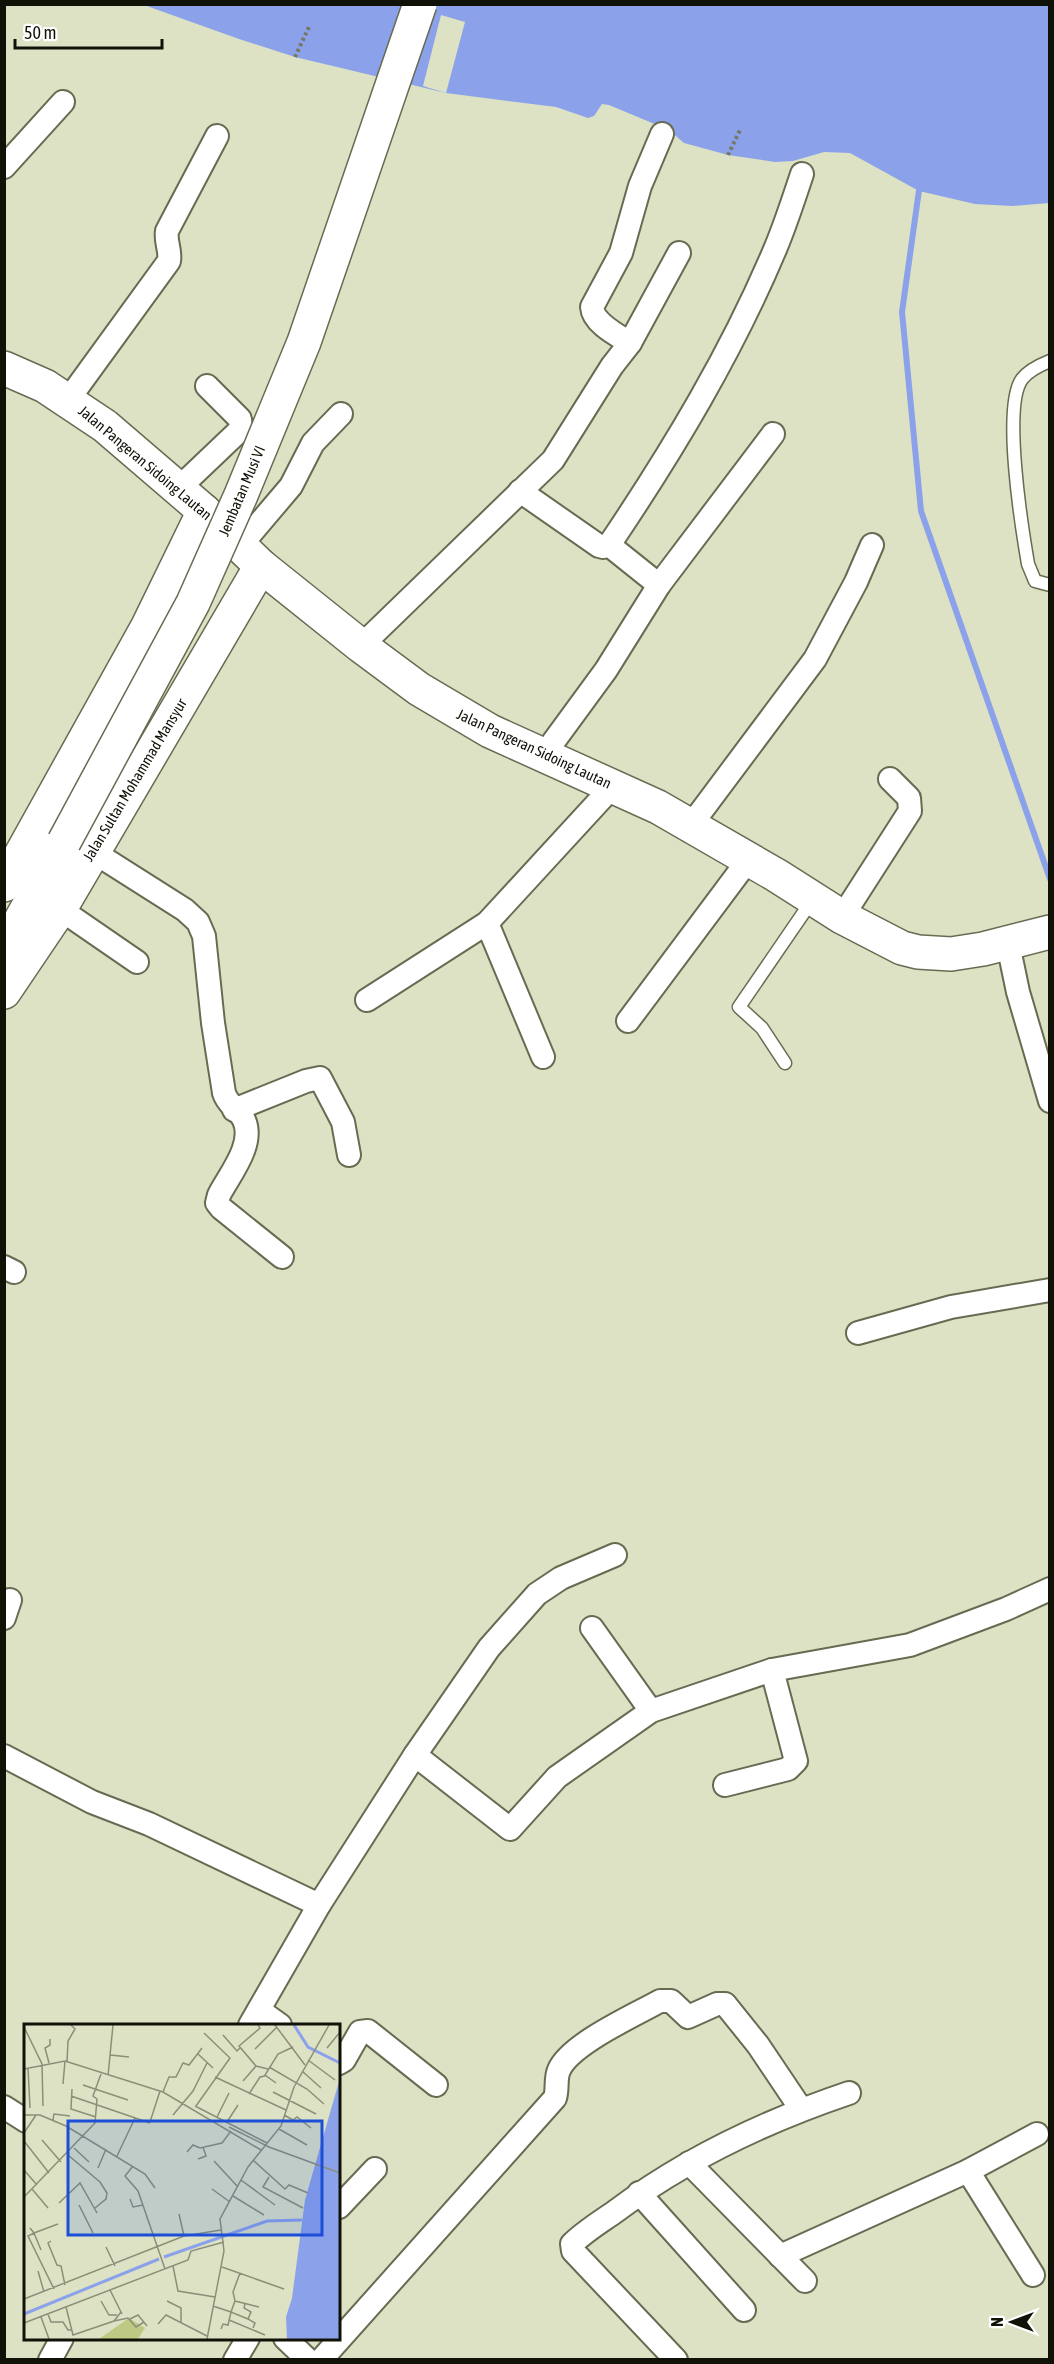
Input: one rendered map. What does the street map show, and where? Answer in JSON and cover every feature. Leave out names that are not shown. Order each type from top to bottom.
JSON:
[{"type":"street","name":"Jembatan Musi VI","points":[[4,950],[136,712],[193,603],[241,495],[304,342],[420,4]]},
{"type":"street","points":[[4,167],[63,102]]},
{"type":"street","points":[[630,343],[615,334],[594,316],[592,307],[621,253],[640,186],[662,134]]},
{"type":"street","points":[[69,400],[169,261],[167,231],[217,136]]},
{"type":"street","points":[[520,491],[599,546],[603,548],[609,545],[664,464],[719,365],[777,245],[802,174]]},
{"type":"street","points":[[361,646],[553,460],[612,366],[630,343],[679,253]]},
{"type":"street","name":"Jalan Pangeran Sidoing Lautan","points":[[4,368],[38,382],[69,400],[105,426],[204,510],[251,555],[361,646],[450,709],[543,756],[613,786],[691,825],[811,896],[842,917],[885,940],[918,952],[951,954],[1029,938]]},
{"type":"street","points":[[179,488],[241,429],[240,419],[207,386]]},
{"type":"street","points":[[251,555],[313,443],[341,414]]},
{"type":"street","points":[[543,756],[606,670],[659,585],[773,434]]},
{"type":"street","points":[[5,883],[148,626],[204,510]]},
{"type":"street","points":[[609,545],[659,585]]},
{"type":"street","points":[[691,825],[815,659],[856,582],[872,545]]},
{"type":"street","name":"Jalan Sultan Mohammad Mansyur","points":[[4,992],[60,909],[251,555]]},
{"type":"street","points":[[842,917],[910,811],[909,798],[890,779]]},
{"type":"street","points":[[368,1000],[487,923],[613,786]]},
{"type":"street","points":[[92,851],[161,894],[198,922],[206,945],[213,1023],[224,1093],[226,1100],[241,1116],[245,1125],[244,1148],[217,1203],[282,1257]]},
{"type":"street","points":[[628,1021],[762,867]]},
{"type":"street","points":[[60,909],[137,963]]},
{"type":"street","points":[[487,923],[543,1057]]},
{"type":"street","points":[[1029,938],[1018,992],[1050,1101]]},
{"type":"street","points":[[234,1110],[299,1083],[320,1078],[343,1122],[349,1155]]},
{"type":"street","points":[[858,1333],[951,1307],[1050,1290]]},
{"type":"street","points":[[276,2024],[255,2018],[319,1905],[415,1755],[489,1648],[537,1594],[569,1574],[615,1555]]},
{"type":"street","points":[[415,1755],[510,1829],[557,1777],[651,1711],[772,1670],[910,1645],[1006,1609],[1050,1589]]},
{"type":"street","points":[[592,1628],[651,1711]]},
{"type":"street","points":[[725,1785],[788,1769],[796,1761],[772,1670]]},
{"type":"street","points":[[4,1756],[92,1802],[149,1824],[319,1905]]},
{"type":"street","points":[[340,2339],[555,2098],[557,2072],[562,2063],[586,2043],[660,2001],[671,2001],[688,2018],[717,2004],[726,2006],[758,2045],[801,2109]]},
{"type":"street","points":[[340,2062],[344,2060],[360,2032],[368,2031],[436,2085]]},
{"type":"street","points":[[676,2360],[572,2249],[574,2241],[639,2193],[689,2163],[747,2133],[801,2109],[849,2093]]},
{"type":"street","points":[[4,2107],[24,2120]]},
{"type":"street","points":[[780,2256],[968,2171],[1037,2134]]},
{"type":"street","points":[[689,2163],[805,2281]]},
{"type":"street","points":[[340,2206],[375,2169]]},
{"type":"street","points":[[968,2171],[1033,2275]]},
{"type":"street","points":[[639,2193],[744,2310]]},
{"type":"street","points":[[50,2360],[61,2340]]},
{"type":"street","points":[[235,2360],[247,2340]]},
{"type":"street","points":[[287,2340],[308,2360]]},
{"type":"street","points":[[321,2360],[339,2340]]},
{"type":"lane","points":[[1050,361],[1023,379],[1017,390],[1013,410],[1014,447],[1028,564],[1035,581],[1050,585]]},
{"type":"lane","points":[[785,1063],[762,1028],[739,1007],[811,896]]},
{"type":"path","points":[[295,57],[309,27]]},
{"type":"path","points":[[728,155],[741,128]]},
{"type":"water","points":[[144,5],[1049,5],[1049,203],[1012,206],[975,204],[919,191],[850,153],[824,152],[793,161],[775,162],[728,155],[684,143],[669,130],[609,105],[602,104],[594,116],[588,118],[556,107],[446,93],[295,57]]},
{"type":"pier","points":[[441,15],[465,22],[446,93],[423,86]]},
{"type":"waterway","points":[[920,183],[902,312],[921,511],[1050,879]]}]
